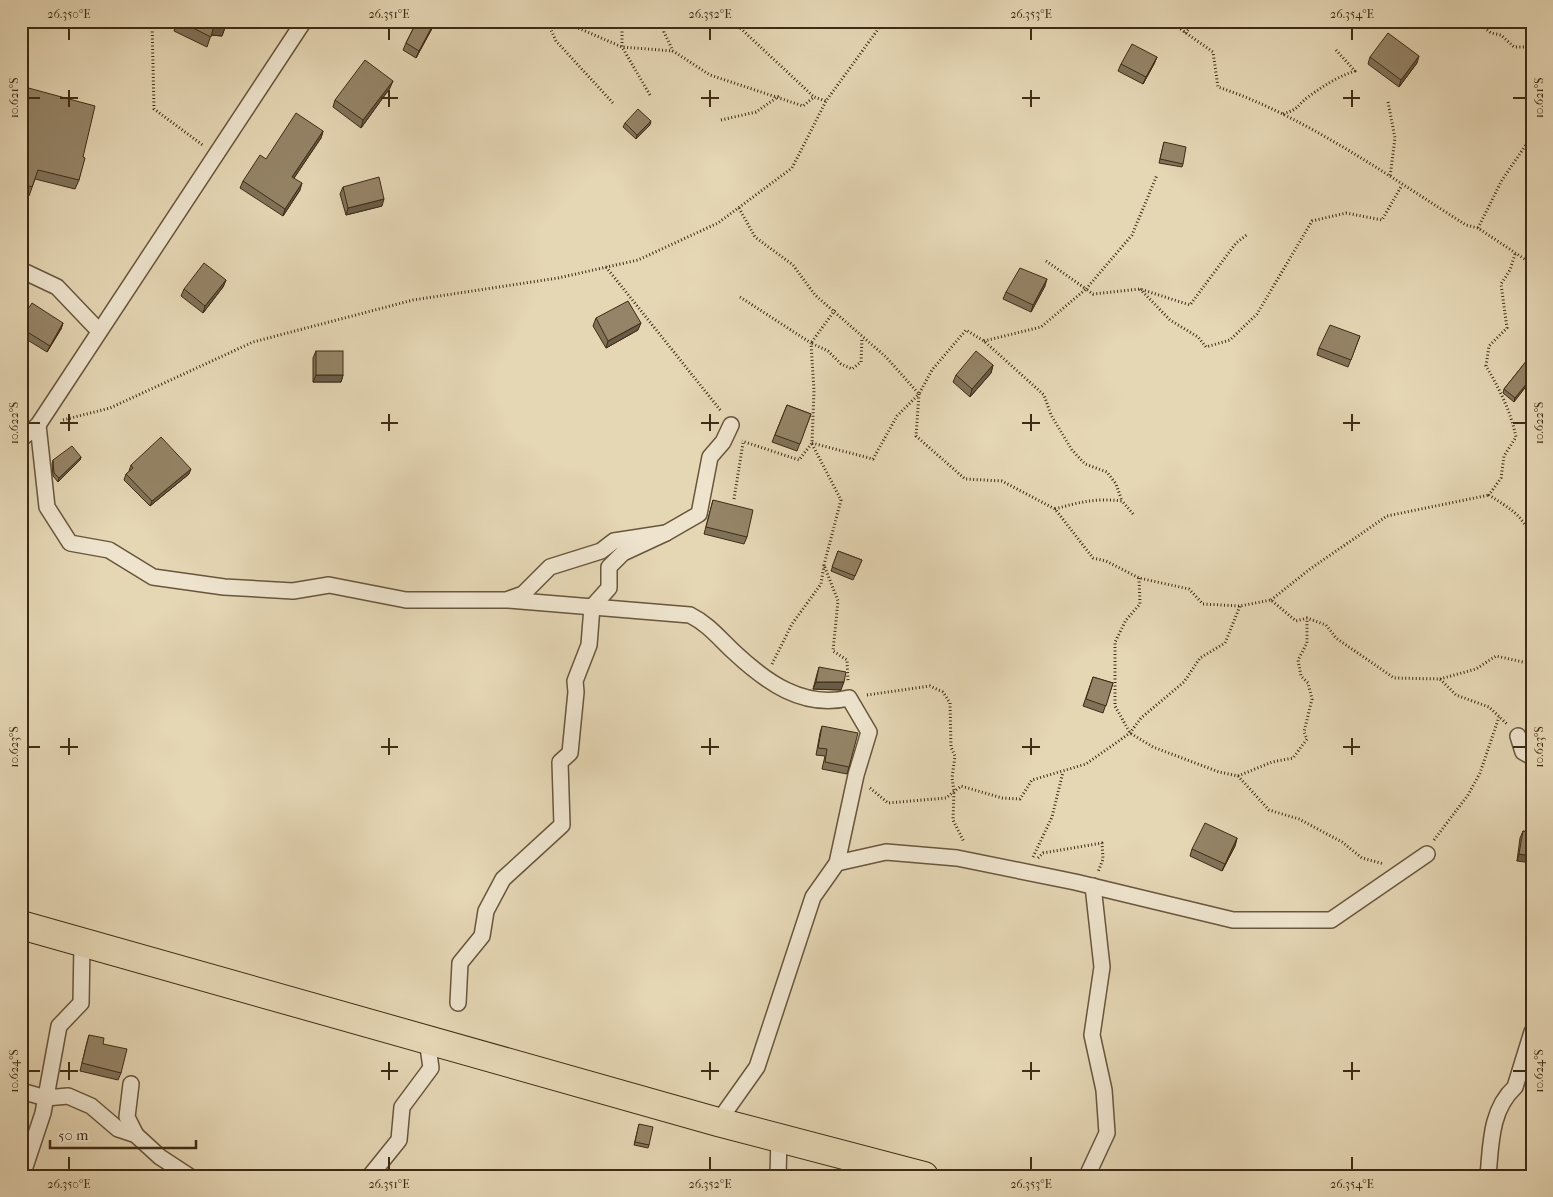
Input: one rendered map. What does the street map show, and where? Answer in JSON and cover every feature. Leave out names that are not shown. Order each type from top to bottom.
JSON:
[{"type":"highway","points":[[21,925],[718,1122],[779,1137],[857,1168],[924,1176]]},
{"type":"street","points":[[21,438],[38,426],[304,21]]},
{"type":"street","points":[[21,270],[57,287],[99,332]]},
{"type":"street","points":[[38,426],[47,508],[70,544],[108,550],[154,577],[224,587],[293,591],[328,585],[406,600],[508,600],[690,615],[705,623],[765,680],[794,694],[825,701],[839,701],[849,698],[869,732],[856,775],[837,863],[813,898],[757,1067],[718,1122]]},
{"type":"street","points":[[458,1003],[460,963],[482,936],[486,911],[503,879],[562,824],[560,762],[570,753],[576,692],[575,681],[589,645],[592,607],[609,588],[609,567],[623,553],[666,533],[699,514],[710,457],[723,442],[731,426]]},
{"type":"street","points":[[508,600],[523,594],[550,568],[601,551],[614,541],[666,533]]},
{"type":"street","points":[[1518,736],[1523,752],[1532,757]]},
{"type":"street","points":[[837,863],[886,852],[970,860],[1093,886],[1234,920],[1331,920],[1427,854]]},
{"type":"street","points":[[1087,1176],[1107,1133],[1104,1090],[1092,1035],[1102,967],[1093,886]]},
{"type":"street","points":[[22,1176],[46,1098],[60,1026],[81,1003],[82,942]]},
{"type":"street","points":[[1488,1176],[1492,1126],[1510,1092],[1515,1087],[1532,1032]]},
{"type":"street","points":[[370,1176],[399,1140],[402,1106],[431,1068],[427,1040]]},
{"type":"street","points":[[131,1084],[127,1117],[136,1135],[160,1157],[189,1176]]},
{"type":"street","points":[[21,1091],[46,1098],[68,1096],[91,1106],[118,1129],[136,1135]]},
{"type":"street","points":[[778,1176],[779,1137]]},
{"type":"path","points":[[152,21],[154,109],[216,156]]},
{"type":"path","points":[[547,21],[556,41],[613,103]]},
{"type":"path","points":[[571,21],[569,24],[622,47],[673,51],[710,75],[779,96],[804,106],[814,97]]},
{"type":"path","points":[[622,21],[622,47],[650,96]]},
{"type":"path","points":[[665,21],[664,32],[673,51]]},
{"type":"path","points":[[714,21],[737,25],[814,97],[826,101]]},
{"type":"path","points":[[38,426],[110,408],[253,342],[413,300],[558,278],[638,260],[718,223],[792,168],[826,101],[884,21]]},
{"type":"path","points":[[1169,21],[1213,52],[1218,87],[1250,98],[1282,114],[1390,177],[1466,225],[1478,228],[1532,264]]},
{"type":"path","points":[[1185,33],[1197,21]]},
{"type":"path","points":[[1476,21],[1491,33],[1501,35],[1514,46],[1532,47]]},
{"type":"path","points":[[1282,114],[1297,110],[1307,98],[1336,77],[1355,72],[1336,49]]},
{"type":"path","points":[[721,120],[756,112],[779,96]]},
{"type":"path","points":[[1388,102],[1395,138],[1394,159],[1390,177]]},
{"type":"path","points":[[1478,228],[1502,180],[1532,136]]},
{"type":"path","points":[[984,341],[1041,327],[1086,289],[1132,234],[1157,175]]},
{"type":"path","points":[[1140,289],[1170,320],[1198,337],[1206,347],[1230,340],[1257,314],[1312,221],[1346,213],[1382,220],[1402,185]]},
{"type":"path","points":[[739,208],[755,237],[792,265],[815,295],[835,310],[862,338],[886,357],[919,394],[916,436],[965,479],[1002,481],[1054,509],[1093,558],[1106,561],[1139,578],[1189,590],[1203,604],[1240,606],[1271,600],[1310,569],[1387,516],[1489,495],[1501,478],[1504,456],[1516,438],[1513,423],[1497,385],[1486,366],[1489,346],[1507,328],[1501,284],[1510,270],[1515,254]]},
{"type":"path","points":[[1046,262],[1093,294],[1140,289],[1190,305],[1236,243],[1248,234]]},
{"type":"path","points":[[606,267],[743,443],[799,460],[812,443]]},
{"type":"path","points":[[740,297],[810,344],[828,351],[841,364],[852,369],[861,362],[862,338]]},
{"type":"path","points":[[765,680],[792,624],[821,584],[824,564],[841,500],[812,443],[814,391],[810,344],[835,310]]},
{"type":"path","points":[[812,443],[873,458],[897,416],[919,394],[932,370],[966,330],[984,341],[1044,395],[1051,415],[1072,450],[1085,464],[1106,472],[1116,484],[1122,501],[1134,515]]},
{"type":"path","points":[[734,499],[743,443]]},
{"type":"path","points":[[1489,495],[1516,513],[1526,523],[1532,538]]},
{"type":"path","points":[[1054,509],[1088,499],[1122,501]]},
{"type":"path","points":[[824,564],[838,602],[833,651],[847,660],[849,698],[930,686],[943,692],[950,703],[951,747],[955,756],[952,778],[954,792],[953,820],[969,848],[970,860]]},
{"type":"path","points":[[1139,578],[1140,604],[1126,620],[1115,642],[1115,706],[1130,733],[1153,747],[1219,772],[1238,776],[1272,762],[1293,758],[1307,739],[1304,732],[1312,699],[1308,683],[1300,676],[1298,660],[1307,643],[1307,618]]},
{"type":"path","points":[[1271,600],[1296,621],[1307,618],[1326,624],[1336,638],[1394,678],[1440,679],[1476,669],[1496,656],[1532,664]]},
{"type":"path","points":[[856,775],[888,803],[946,798],[961,786],[1002,798],[1020,799],[1032,780],[1086,764],[1130,733],[1141,718],[1173,693],[1188,678],[1200,658],[1225,643],[1240,606]]},
{"type":"path","points":[[1440,679],[1456,695],[1489,707],[1518,736]]},
{"type":"path","points":[[1427,854],[1436,837],[1468,795],[1480,773],[1500,716]]},
{"type":"path","points":[[1026,872],[1052,817],[1063,771]]},
{"type":"path","points":[[1238,776],[1269,810],[1299,819],[1342,842],[1362,858],[1406,868]]},
{"type":"path","points":[[1026,872],[1043,853],[1102,843],[1103,858],[1093,886]]},
{"type":"building","points":[[179,21],[227,21],[226,25],[214,25],[211,37]]},
{"type":"building","points":[[417,21],[435,21],[419,51],[406,43]]},
{"type":"building","points":[[1388,33],[1419,56],[1401,80],[1370,57]]},
{"type":"building","points":[[1132,44],[1157,57],[1146,77],[1121,64]]},
{"type":"building","points":[[365,60],[393,81],[363,120],[335,100]]},
{"type":"building","points":[[21,86],[95,106],[79,180],[38,170],[32,187],[21,183]]},
{"type":"building","points":[[638,109],[651,121],[637,135],[625,123]]},
{"type":"building","points":[[296,113],[323,131],[292,177],[302,183],[285,209],[243,181],[260,155],[266,159]]},
{"type":"building","points":[[1164,142],[1186,147],[1183,164],[1160,159]]},
{"type":"building","points":[[379,177],[384,199],[348,208],[343,187]]},
{"type":"building","points":[[204,263],[226,280],[205,306],[184,289]]},
{"type":"building","points":[[1020,268],[1047,279],[1033,305],[1006,292]]},
{"type":"building","points":[[628,301],[641,323],[608,341],[596,318]]},
{"type":"building","points":[[32,303],[63,323],[50,346],[21,328],[21,320]]},
{"type":"building","points":[[1330,325],[1360,336],[1351,360],[1319,348]]},
{"type":"building","points":[[316,351],[343,351],[343,375],[316,375]]},
{"type":"building","points":[[976,351],[993,365],[972,389],[956,375]]},
{"type":"building","points":[[1532,354],[1532,377],[1515,398],[1504,389]]},
{"type":"building","points":[[787,405],[811,414],[800,444],[775,435]]},
{"type":"building","points":[[161,437],[191,469],[152,501],[126,474],[133,468],[131,465]]},
{"type":"building","points":[[72,446],[81,457],[59,478],[54,473],[53,460]]},
{"type":"building","points":[[713,500],[753,510],[747,537],[706,527]]},
{"type":"building","points":[[838,551],[862,560],[855,576],[832,567]]},
{"type":"building","points":[[819,667],[846,672],[844,682],[816,682]]},
{"type":"building","points":[[1093,677],[1113,683],[1106,706],[1086,699]]},
{"type":"building","points":[[822,726],[858,733],[849,767],[825,762],[827,749],[818,748]]},
{"type":"building","points":[[1205,823],[1237,838],[1225,864],[1192,849]]},
{"type":"building","points":[[1523,831],[1532,833],[1532,856],[1519,854]]},
{"type":"building","points":[[89,1035],[104,1038],[103,1044],[127,1049],[121,1073],[82,1063]]},
{"type":"building","points":[[639,1124],[653,1127],[649,1145],[635,1142]]}]
